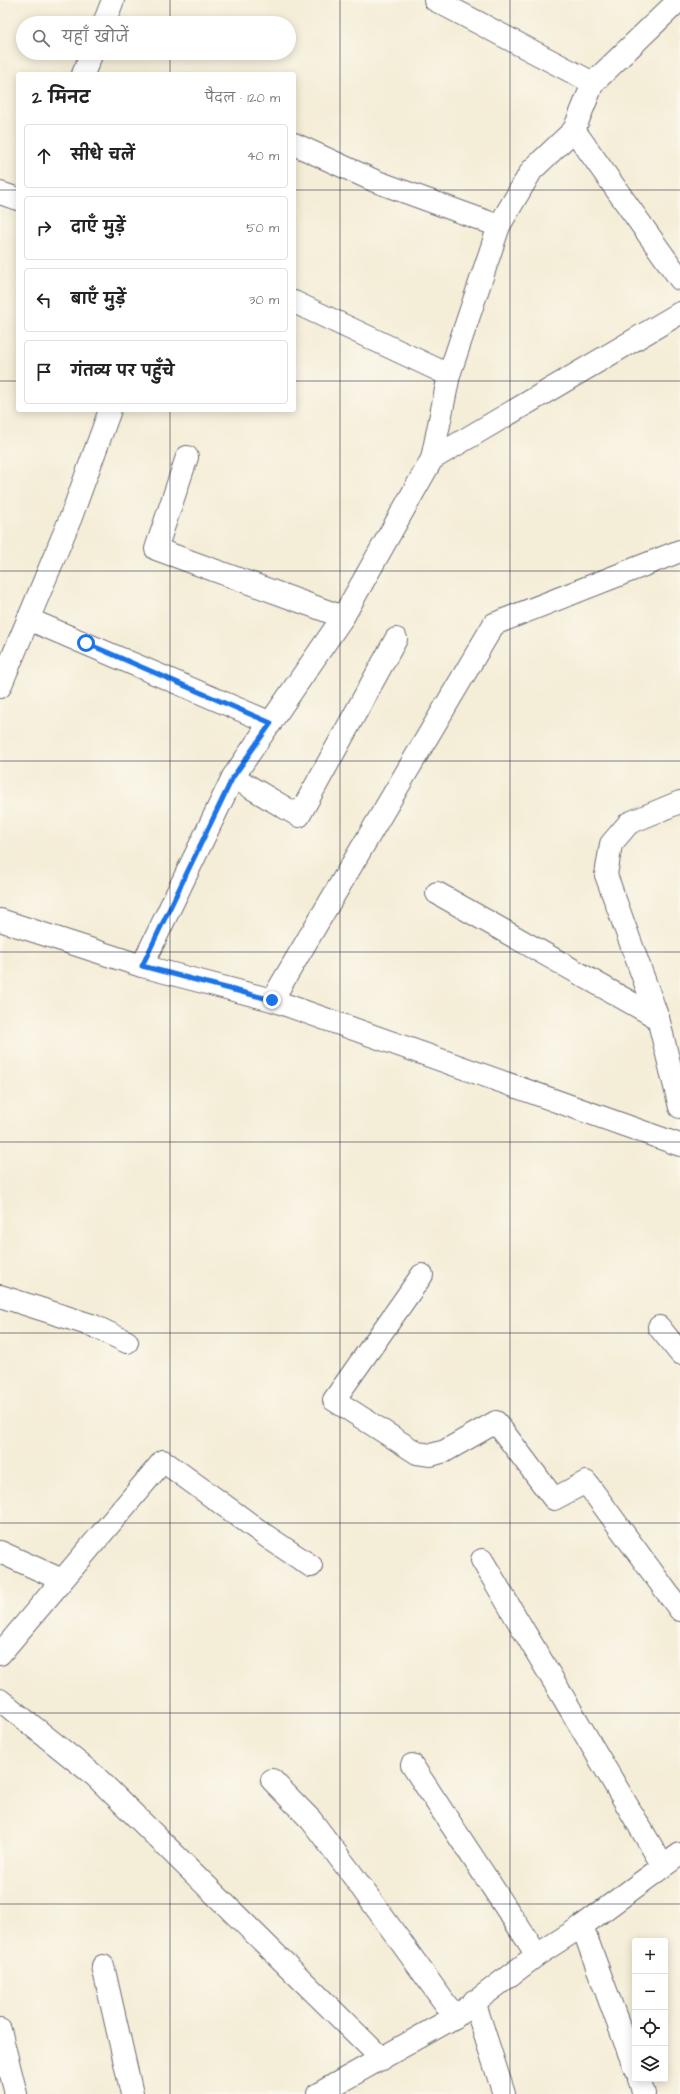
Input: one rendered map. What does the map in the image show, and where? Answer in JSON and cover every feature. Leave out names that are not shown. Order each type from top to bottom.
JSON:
[{"type":"street","points":[[107,16],[113,0]]},
{"type":"street","points":[[434,0],[593,83]]},
{"type":"street","points":[[142,966],[233,777],[343,617],[432,459],[449,375],[499,226],[532,170],[574,130],[593,83],[679,0]]},
{"type":"street","points":[[84,72],[89,60]]},
{"type":"street","points":[[574,130],[680,279]]},
{"type":"street","points":[[296,145],[375,181],[499,226]]},
{"type":"street","points":[[0,193],[16,198]]},
{"type":"street","points":[[296,303],[449,375]]},
{"type":"street","points":[[432,459],[680,313]]},
{"type":"street","points":[[0,687],[71,517],[109,412]]},
{"type":"street","points":[[187,457],[156,549],[343,617]]},
{"type":"street","points":[[272,1000],[494,624],[680,551]]},
{"type":"street","points":[[28,619],[271,723]]},
{"type":"street","points":[[233,777],[299,816],[396,639]]},
{"type":"street","points":[[680,802],[629,823],[611,844],[606,875],[658,1018],[680,1106]]},
{"type":"street","points":[[437,892],[658,1018]]},
{"type":"street","points":[[0,920],[142,966],[272,1000],[680,1145]]},
{"type":"street","points":[[422,1275],[334,1400],[417,1453],[431,1455],[445,1451],[496,1422],[554,1499],[586,1482],[680,1610]]},
{"type":"street","points":[[0,1296],[94,1326],[127,1342]]},
{"type":"street","points":[[660,1327],[680,1353]]},
{"type":"street","points":[[0,1654],[163,1461],[269,1538],[311,1566]]},
{"type":"street","points":[[0,1552],[62,1580]]},
{"type":"street","points":[[318,2094],[455,2017],[537,1954],[582,1926],[672,1860],[482,1560]]},
{"type":"street","points":[[0,1700],[95,1776],[382,2059]]},
{"type":"street","points":[[412,1765],[537,1954]]},
{"type":"street","points":[[272,1780],[311,1820],[455,2017]]},
{"type":"street","points":[[582,1926],[632,2061]]},
{"type":"street","points":[[103,1966],[132,2094]]},
{"type":"street","points":[[474,2001],[504,2094]]},
{"type":"street","points":[[0,2030],[16,2094]]},
{"type":"street","points":[[640,2082],[644,2094]]},
{"type":"route","points":[[86,643],[271,723],[233,777],[142,966],[272,1000]]}]
